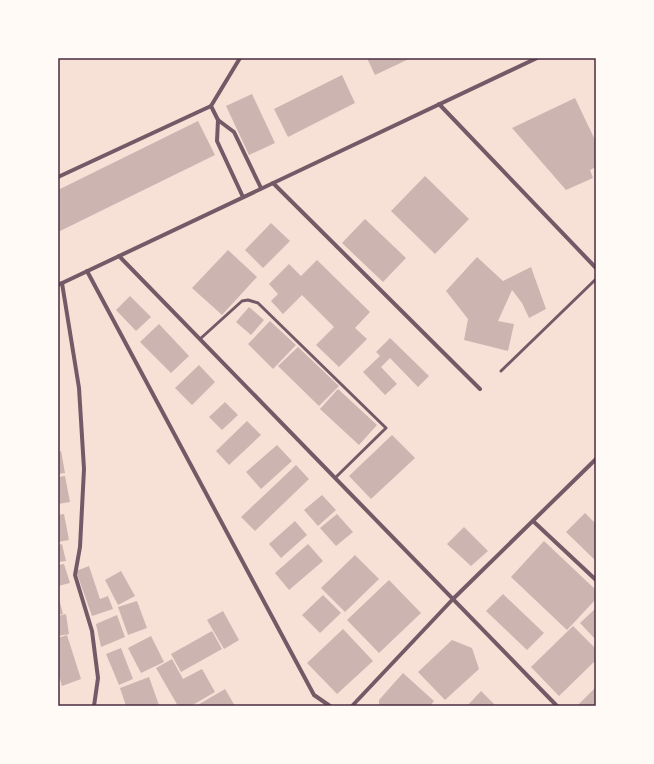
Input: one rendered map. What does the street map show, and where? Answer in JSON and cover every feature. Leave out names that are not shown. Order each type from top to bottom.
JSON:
[{"type":"street","points":[[58,177],[211,106],[240,58]]},
{"type":"street","points":[[94,706],[98,678],[92,632],[75,575],[80,547],[84,469],[79,388],[60,284],[440,104],[530,59],[537,58]]},
{"type":"street","points":[[440,104],[596,268]]},
{"type":"street","points":[[211,106],[218,120],[234,132],[261,188]]},
{"type":"street","points":[[218,120],[216,141],[243,197]]},
{"type":"street","points":[[273,183],[480,389]]},
{"type":"street","points":[[119,256],[558,706]]},
{"type":"street","points":[[87,271],[314,696],[330,706]]},
{"type":"street","points":[[352,706],[453,599],[596,460]]},
{"type":"street","points":[[533,521],[596,580]]},
{"type":"lane","points":[[501,371],[596,279]]},
{"type":"lane","points":[[200,339],[242,301],[248,300],[258,303],[386,428],[335,478]]},
{"type":"building","points":[[367,58],[411,58],[375,75]]},
{"type":"building","points":[[342,75],[355,103],[288,137],[274,109]]},
{"type":"building","points":[[252,94],[275,143],[249,155],[226,106]]},
{"type":"building","points":[[575,98],[596,142],[596,167],[590,170],[593,178],[566,190],[512,128]]},
{"type":"building","points":[[198,121],[215,155],[58,232],[58,190]]},
{"type":"building","points":[[425,176],[469,219],[435,254],[391,211]]},
{"type":"building","points":[[365,219],[406,258],[383,282],[342,243]]},
{"type":"building","points":[[271,223],[290,241],[263,268],[245,250]]},
{"type":"building","points":[[228,250],[257,277],[222,315],[192,288]]},
{"type":"building","points":[[477,257],[503,281],[531,267],[546,309],[529,318],[522,303],[512,290],[498,321],[514,324],[508,351],[464,340],[468,319],[446,291]]},
{"type":"building","points":[[317,260],[370,312],[355,328],[367,339],[339,367],[316,345],[334,327],[302,295],[283,314],[271,301],[278,294],[269,284],[289,264],[301,276]]},
{"type":"building","points":[[130,296],[151,317],[136,331],[116,310]]},
{"type":"building","points":[[249,307],[264,320],[251,335],[236,322]]},
{"type":"building","points":[[270,321],[296,345],[273,369],[248,344]]},
{"type":"building","points":[[159,324],[189,356],[171,373],[140,342]]},
{"type":"building","points":[[390,338],[429,376],[418,387],[390,358],[381,367],[397,384],[385,395],[363,372],[380,356],[376,352]]},
{"type":"building","points":[[298,347],[339,386],[319,406],[278,366]]},
{"type":"building","points":[[199,365],[215,382],[192,405],[175,388]]},
{"type":"building","points":[[338,389],[377,425],[359,445],[320,409]]},
{"type":"building","points":[[225,402],[238,415],[222,430],[209,417]]},
{"type":"building","points":[[247,421],[261,435],[229,465],[216,451]]},
{"type":"building","points":[[392,435],[415,458],[371,499],[349,476]]},
{"type":"building","points":[[277,445],[292,461],[261,489],[246,472]]},
{"type":"building","points":[[61,451],[65,473],[58,474],[58,452]]},
{"type":"building","points":[[296,465],[309,479],[255,531],[241,517]]},
{"type":"building","points":[[65,476],[70,502],[58,504],[58,477]]},
{"type":"building","points":[[322,495],[336,510],[318,526],[304,510]]},
{"type":"building","points":[[585,513],[596,524],[596,561],[566,532]]},
{"type":"building","points":[[64,514],[69,540],[58,542],[58,515]]},
{"type":"building","points":[[337,514],[353,532],[336,546],[320,528]]},
{"type":"building","points":[[295,521],[307,535],[281,558],[269,544]]},
{"type":"building","points":[[464,527],[488,551],[471,566],[447,544]]},
{"type":"building","points":[[544,541],[596,590],[596,599],[567,630],[511,577]]},
{"type":"building","points":[[62,544],[66,561],[58,562],[58,545]]},
{"type":"building","points":[[308,544],[323,561],[289,590],[275,573]]},
{"type":"building","points":[[355,555],[379,579],[345,612],[321,588]]},
{"type":"building","points":[[64,564],[70,583],[58,586],[58,565]]},
{"type":"building","points":[[89,566],[100,599],[108,596],[113,609],[92,616],[76,571]]},
{"type":"building","points":[[121,571],[135,596],[118,605],[105,580]]},
{"type":"building","points":[[389,580],[421,613],[379,653],[347,620]]},
{"type":"building","points":[[503,594],[544,633],[527,650],[486,611]]},
{"type":"building","points":[[58,595],[63,614],[58,615]]},
{"type":"building","points":[[323,595],[341,613],[320,633],[302,615]]},
{"type":"building","points":[[137,601],[147,628],[128,635],[118,607]]},
{"type":"building","points":[[596,608],[596,640],[580,623]]},
{"type":"building","points":[[223,611],[239,640],[224,649],[207,620]]},
{"type":"building","points":[[66,614],[69,634],[58,636],[58,616]]},
{"type":"building","points":[[117,615],[125,637],[101,647],[96,624]]},
{"type":"building","points":[[573,626],[596,649],[596,660],[559,696],[531,667]]},
{"type":"building","points":[[343,629],[373,661],[337,694],[307,663]]},
{"type":"building","points":[[212,631],[222,649],[181,672],[171,654]]},
{"type":"building","points":[[67,635],[81,679],[62,686],[58,672],[58,638]]},
{"type":"building","points":[[151,636],[164,662],[141,673],[128,648]]},
{"type":"building","points":[[452,640],[472,648],[479,669],[445,700],[418,672]]},
{"type":"building","points":[[121,648],[133,679],[119,685],[106,654]]},
{"type":"building","points":[[172,659],[183,679],[202,669],[215,692],[191,706],[178,706],[156,668]]},
{"type":"building","points":[[403,673],[434,701],[430,706],[379,706],[379,700]]},
{"type":"building","points":[[149,677],[159,705],[126,706],[120,688]]},
{"type":"building","points":[[596,687],[596,706],[577,706]]},
{"type":"building","points":[[225,689],[235,706],[196,706]]},
{"type":"building","points":[[481,691],[496,706],[467,706]]}]
